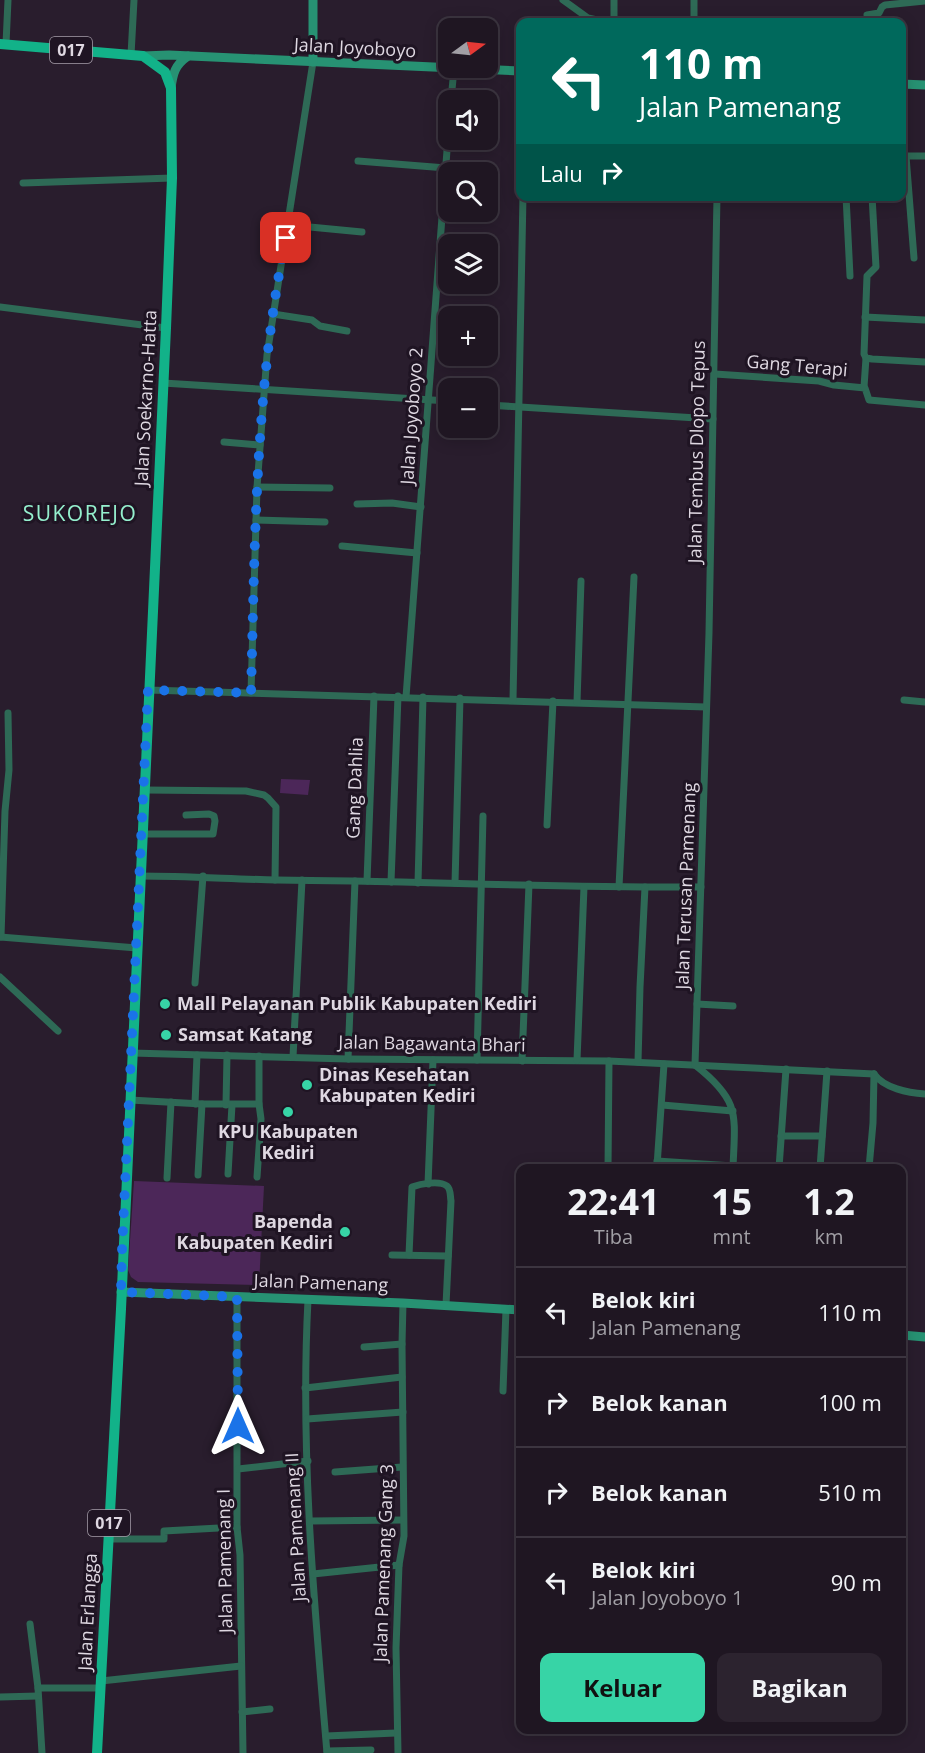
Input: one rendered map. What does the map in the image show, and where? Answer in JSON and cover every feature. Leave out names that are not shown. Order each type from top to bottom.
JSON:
[{"type":"main road","points":[[313,0],[313,62]]},
{"type":"main road","name":"017","points":[[3,44],[143,56]]},
{"type":"main road","points":[[143,56],[165,72],[171,88]]},
{"type":"main road","name":"Jalan Joyoboyo","points":[[143,56],[188,56],[438,68]]},
{"type":"main road","points":[[171,88],[178,62],[188,56]]},
{"type":"main road","name":"Jalan Joyoboyo","points":[[498,70],[516,71]]},
{"type":"main road","points":[[906,84],[925,85]]},
{"type":"main road","name":"Jalan Soekarno-Hatta","points":[[121,1292],[166,328],[172,178],[171,88]]},
{"type":"main road","name":"Jalan Pamenang","points":[[121,1292],[516,1310]]},
{"type":"main road","name":"Jalan Erlangga","points":[[98,1753],[121,1292]]},
{"type":"main road","points":[[906,1335],[925,1337]]},
{"type":"street","points":[[3,44],[8,0]]},
{"type":"street","points":[[131,55],[134,0]]},
{"type":"street","points":[[563,0],[588,18]]},
{"type":"street","points":[[614,0],[614,18]]},
{"type":"street","points":[[694,0],[694,18]]},
{"type":"street","points":[[867,15],[879,13],[885,5],[925,1]]},
{"type":"street","points":[[251,693],[257,487],[265,389],[273,314],[289,225],[313,62]]},
{"type":"street","points":[[906,156],[925,156]]},
{"type":"street","points":[[358,160],[438,167]]},
{"type":"street","points":[[906,176],[914,258]]},
{"type":"street","points":[[23,183],[172,178]]},
{"type":"street","points":[[513,700],[523,201]]},
{"type":"street","name":"Jalan Tembus Dlopo Tepus","points":[[706,707],[717,201]]},
{"type":"street","points":[[846,201],[850,276]]},
{"type":"street","points":[[864,387],[867,276],[876,267],[872,201]]},
{"type":"street","name":"Jalan Joyoboyo 2","points":[[391,882],[402,697],[421,507],[442,222]]},
{"type":"street","points":[[289,225],[362,232]]},
{"type":"street","points":[[0,307],[166,328]]},
{"type":"street","points":[[273,314],[312,320],[320,326],[347,331]]},
{"type":"street","points":[[865,317],[925,321]]},
{"type":"street","points":[[866,358],[925,362]]},
{"type":"street","name":"Gang Terapi","points":[[715,374],[819,381],[834,385],[864,387],[867,398],[925,405]]},
{"type":"street","points":[[163,383],[438,400]]},
{"type":"street","points":[[498,406],[713,419]]},
{"type":"street","points":[[224,442],[260,445]]},
{"type":"street","points":[[257,487],[330,488]]},
{"type":"street","points":[[357,504],[392,503],[421,507]]},
{"type":"street","points":[[256,520],[325,522]]},
{"type":"street","points":[[342,546],[417,553]]},
{"type":"street","points":[[619,887],[634,577]]},
{"type":"street","points":[[577,702],[580,581]]},
{"type":"street","points":[[148,690],[706,707]]},
{"type":"street","name":"Gang Dahlia","points":[[367,881],[374,696]]},
{"type":"street","points":[[418,883],[423,697]]},
{"type":"street","points":[[455,883],[460,698]]},
{"type":"street","points":[[904,700],[925,702]]},
{"type":"street","points":[[547,825],[554,701]]},
{"type":"street","name":"Jalan Terusan Pamenang","points":[[695,1065],[706,707]]},
{"type":"street","points":[[8,713],[9,770],[0,937],[137,948]]},
{"type":"street","points":[[145,790],[246,791],[264,795],[276,807],[275,880]]},
{"type":"street","points":[[143,834],[213,834],[215,820],[213,816],[209,814],[186,815]]},
{"type":"street","points":[[477,1060],[483,816]]},
{"type":"street","points":[[140,876],[584,887],[701,887]]},
{"type":"street","points":[[195,982],[203,876]]},
{"type":"street","points":[[293,1057],[302,880]]},
{"type":"street","points":[[348,1059],[355,881]]},
{"type":"street","points":[[522,1061],[529,884]]},
{"type":"street","points":[[577,1060],[584,887]]},
{"type":"street","points":[[638,1062],[645,887]]},
{"type":"street","points":[[0,977],[58,1031]]},
{"type":"street","points":[[697,1004],[733,1006]]},
{"type":"street","name":"Jalan Bagawanta Bhari","points":[[132,1053],[348,1059],[577,1060],[874,1074]]},
{"type":"street","points":[[197,1054],[198,1175]]},
{"type":"street","points":[[227,1055],[228,1174]]},
{"type":"street","points":[[257,1177],[261,1119],[259,1056]]},
{"type":"street","points":[[428,1184],[433,1060]]},
{"type":"street","points":[[608,1164],[609,1061]]},
{"type":"street","points":[[657,1164],[664,1064]]},
{"type":"street","points":[[695,1065],[715,1081],[733,1111],[735,1120],[733,1164]]},
{"type":"street","points":[[779,1164],[786,1069]]},
{"type":"street","points":[[820,1164],[827,1071]]},
{"type":"street","points":[[874,1074],[878,1079],[893,1087],[925,1094]]},
{"type":"street","points":[[869,1164],[874,1074]]},
{"type":"street","points":[[130,1100],[229,1105],[259,1104]]},
{"type":"street","points":[[167,1178],[171,1102]]},
{"type":"street","points":[[662,1105],[733,1111]]},
{"type":"street","points":[[782,1136],[822,1136]]},
{"type":"street","points":[[409,1255],[411,1191],[414,1186],[428,1184],[447,1186],[450,1190],[451,1201],[446,1305]]},
{"type":"street","points":[[392,1255],[448,1256]]},
{"type":"street","name":"Jalan Pamenang I","points":[[237,1297],[237,1527],[243,1753]]},
{"type":"street","name":"Jalan Pamenang II","points":[[308,1300],[305,1388],[310,1521],[327,1752]]},
{"type":"street","name":"Jalan Pamenang Gang 3","points":[[398,1753],[396,1648],[399,1565],[404,1520],[402,1344],[404,1303]]},
{"type":"street","points":[[503,1391],[506,1309]]},
{"type":"street","points":[[364,1347],[402,1344]]},
{"type":"street","points":[[305,1388],[402,1377]]},
{"type":"street","points":[[307,1419],[403,1412]]},
{"type":"street","points":[[238,1469],[308,1461]]},
{"type":"street","points":[[334,1472],[402,1467]]},
{"type":"street","points":[[310,1521],[404,1520]]},
{"type":"street","points":[[108,1539],[164,1539],[164,1531],[237,1527]]},
{"type":"street","points":[[313,1574],[399,1565]]},
{"type":"street","points":[[30,1624],[39,1696],[42,1753]]},
{"type":"street","points":[[38,1688],[101,1684],[241,1666]]},
{"type":"street","points":[[0,1697],[39,1696]]},
{"type":"street","points":[[242,1712],[270,1709]]},
{"type":"street","points":[[326,1736],[396,1733]]},
{"type":"street","points":[[327,1752],[371,1750]]},
{"type":"shaded area","points":[[281,779],[310,780],[308,795],[280,793]]},
{"type":"shaded area","points":[[134,1181],[264,1186],[259,1285],[138,1282],[131,1277],[128,1270]]},
{"type":"place","name":"Mall Pelayanan Publik Kabupaten Kediri","points":[[165,1004]]},
{"type":"place","name":"Samsat Katang","points":[[166,1035]]},
{"type":"place","name":"Dinas Kesehatan Kabupaten Kediri","points":[[307,1085]]},
{"type":"place","name":"KPU Kabupaten Kediri","points":[[288,1112]]},
{"type":"place","name":"Bapenda Kabupaten Kediri","points":[[345,1232]]},
{"type":"district","name":"SUKOREJO","points":[[80,514]]},
{"type":"route","points":[[238,1426],[237,1297],[121,1292],[122,1251],[148,690],[251,693],[260,445],[267,355],[286,238]]}]
